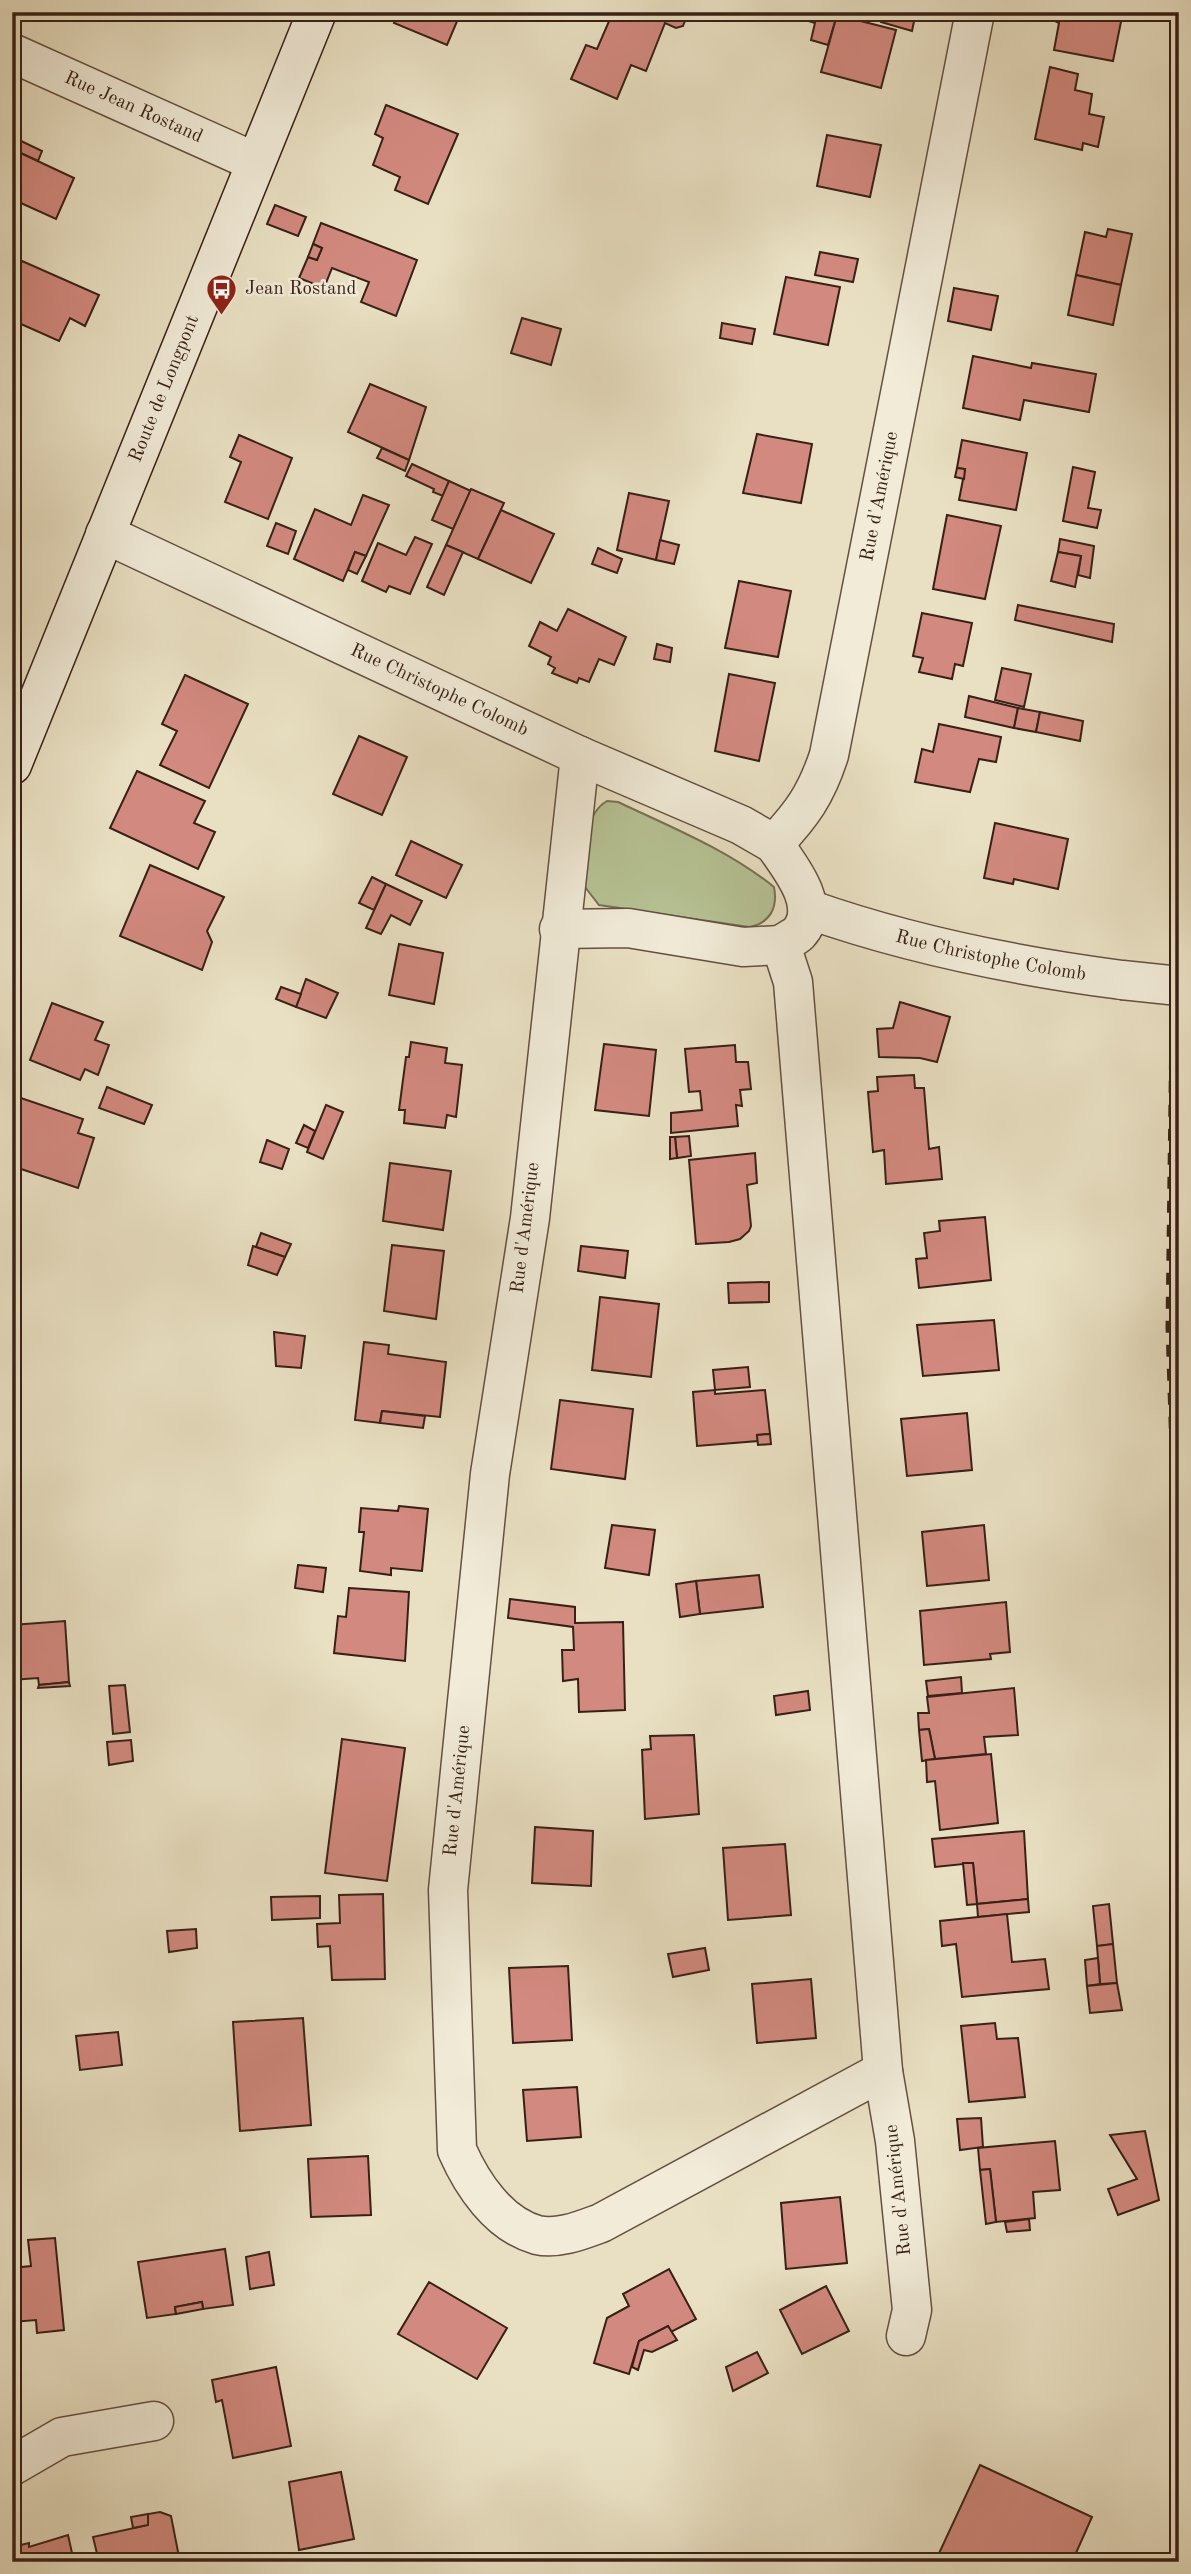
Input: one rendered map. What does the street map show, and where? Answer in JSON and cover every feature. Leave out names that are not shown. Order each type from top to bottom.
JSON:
[{"type":"street","name":"Route de Longpont","points":[[12,765],[317,12]]},
{"type":"street","name":"Rue d'Amérique","points":[[774,844],[805,810],[819,785],[829,755],[975,12]]},
{"type":"street","name":"Rue Jean Rostand","points":[[12,53],[255,162]]},
{"type":"street","name":"Rue Christophe Colomb","points":[[105,534],[579,756],[741,824],[774,844]]},
{"type":"street","name":"Rue d'Amérique","points":[[579,756],[530,1218],[490,1474],[448,1890],[457,2150],[469,2178],[508,2220],[538,2235],[566,2235],[601,2223],[883,2071]]},
{"type":"street","points":[[559,929],[628,928],[743,947],[781,945],[800,932],[808,909],[799,880],[774,844]]},
{"type":"street","name":"Rue Christophe Colomb","points":[[808,909],[951,951],[1042,970],[1179,986]]},
{"type":"street","name":"Rue d'Amérique","points":[[781,945],[793,982],[883,2071],[895,2141],[909,2323]]},
{"type":"street","points":[[12,2466],[62,2437],[154,2421]]},
{"type":"green space","points":[[607,801],[618,802],[679,830],[756,874],[774,887],[775,902],[771,913],[762,922],[749,927],[599,905],[585,887],[587,839],[592,817]]},
{"type":"building","points":[[398,12],[461,12],[447,45],[394,23]]},
{"type":"building","points":[[613,12],[684,12],[686,18],[683,26],[676,28],[665,23],[646,71],[631,65],[617,99],[571,79],[586,45],[597,49]]},
{"type":"building","points":[[780,12],[838,12],[828,45],[811,40],[815,23]]},
{"type":"building","points":[[883,12],[916,12],[912,31],[881,22]]},
{"type":"building","points":[[1052,12],[1123,12],[1113,61],[1054,50],[1059,23],[1051,19]]},
{"type":"building","points":[[837,15],[896,30],[881,88],[821,72]]},
{"type":"building","points":[[1050,67],[1078,74],[1075,90],[1092,94],[1089,114],[1104,117],[1098,147],[1083,143],[1082,150],[1035,139]]},
{"type":"building","points":[[386,105],[458,134],[428,204],[395,190],[400,177],[373,165],[383,138],[375,134]]},
{"type":"building","points":[[827,135],[881,145],[870,197],[817,186]]},
{"type":"building","points":[[19,140],[42,151],[38,161],[14,150]]},
{"type":"building","points":[[12,149],[74,178],[56,219],[12,199]]},
{"type":"building","points":[[275,205],[306,217],[298,236],[267,224]]},
{"type":"building","points":[[321,223],[417,260],[396,316],[361,302],[369,282],[332,268],[324,288],[299,278],[308,257],[317,260],[322,248],[313,244]]},
{"type":"building","points":[[1108,229],[1132,234],[1121,285],[1076,275],[1085,232],[1106,237]]},
{"type":"building","points":[[313,244],[322,248],[317,260],[308,257]]},
{"type":"building","points":[[820,252],[858,259],[853,282],[815,275]]},
{"type":"building","points":[[22,261],[99,295],[85,326],[70,318],[59,341],[12,320],[12,283]]},
{"type":"building","points":[[1076,275],[1121,285],[1113,325],[1068,315]]},
{"type":"building","points":[[786,277],[840,287],[828,345],[774,334]]},
{"type":"building","points":[[954,288],[998,296],[991,330],[948,321]]},
{"type":"building","points":[[522,318],[561,329],[551,365],[511,353]]},
{"type":"building","points":[[722,323],[755,329],[752,344],[720,338]]},
{"type":"building","points":[[973,356],[1031,368],[1032,363],[1096,374],[1089,412],[1024,400],[1020,420],[963,408]]},
{"type":"building","points":[[370,384],[426,407],[409,460],[348,432]]},
{"type":"building","points":[[757,434],[812,444],[801,503],[743,493]]},
{"type":"building","points":[[239,435],[292,458],[268,519],[225,502],[241,462],[230,457]]},
{"type":"building","points":[[962,440],[1027,453],[1016,510],[959,500],[965,469],[957,468]]},
{"type":"building","points":[[382,448],[409,460],[405,471],[377,458]]},
{"type":"building","points":[[412,464],[449,481],[443,496],[406,476]]},
{"type":"building","points":[[1073,467],[1095,472],[1088,508],[1101,510],[1097,528],[1063,521]]},
{"type":"building","points":[[957,468],[965,469],[964,479],[955,477]]},
{"type":"building","points":[[449,481],[471,491],[453,529],[432,520]]},
{"type":"building","points":[[471,489],[504,503],[478,559],[446,545]]},
{"type":"building","points":[[629,493],[669,501],[656,560],[617,550]]},
{"type":"building","points":[[363,495],[389,505],[366,556],[355,552],[343,581],[294,559],[315,509],[351,525]]},
{"type":"building","points":[[501,510],[554,534],[531,583],[478,559]]},
{"type":"building","points":[[947,515],[1001,526],[985,599],[933,589]]},
{"type":"building","points":[[276,523],[296,531],[288,554],[267,546]]},
{"type":"building","points":[[415,537],[432,544],[410,594],[389,586],[386,592],[362,581],[378,543],[406,555]]},
{"type":"building","points":[[1060,539],[1094,546],[1090,578],[1078,575],[1081,556],[1058,552]]},
{"type":"building","points":[[660,540],[679,545],[674,564],[656,560]]},
{"type":"building","points":[[446,545],[463,552],[444,595],[427,587]]},
{"type":"building","points":[[598,548],[622,559],[617,573],[592,564]]},
{"type":"building","points":[[355,552],[366,556],[357,574],[348,570]]},
{"type":"building","points":[[1058,552],[1081,556],[1075,587],[1051,581]]},
{"type":"building","points":[[739,581],[791,591],[778,657],[725,648]]},
{"type":"building","points":[[1018,605],[1114,624],[1112,642],[1015,620]]},
{"type":"building","points":[[568,609],[626,637],[614,665],[599,659],[589,682],[579,678],[577,683],[552,673],[555,668],[548,664],[551,657],[529,646],[540,622],[557,631]]},
{"type":"building","points":[[922,613],[972,623],[963,666],[955,664],[952,679],[919,672],[923,658],[913,656]]},
{"type":"building","points":[[657,644],[672,648],[670,662],[654,659]]},
{"type":"building","points":[[1002,668],[1031,674],[1024,707],[995,700]]},
{"type":"building","points":[[729,674],[775,683],[759,761],[715,751]]},
{"type":"building","points":[[185,675],[248,704],[209,788],[160,765],[177,731],[162,724]]},
{"type":"building","points":[[969,696],[1018,708],[1014,728],[965,717]]},
{"type":"building","points":[[1018,708],[1040,712],[1036,732],[1014,728]]},
{"type":"building","points":[[1040,712],[1083,721],[1080,741],[1036,732]]},
{"type":"building","points":[[939,724],[1001,737],[996,762],[979,759],[970,792],[915,782],[922,749],[933,752]]},
{"type":"building","points":[[359,736],[407,757],[382,815],[333,794]]},
{"type":"building","points":[[137,771],[205,801],[194,823],[215,832],[198,869],[110,828]]},
{"type":"building","points":[[995,823],[1068,839],[1058,889],[1014,879],[1013,884],[984,878]]},
{"type":"building","points":[[411,841],[462,865],[446,898],[396,875]]},
{"type":"building","points":[[150,865],[224,897],[207,931],[212,942],[202,970],[120,936]]},
{"type":"building","points":[[372,877],[386,884],[374,910],[359,903]]},
{"type":"building","points":[[386,884],[422,901],[410,925],[391,915],[381,934],[366,928]]},
{"type":"building","points":[[399,944],[443,953],[434,1004],[389,995]]},
{"type":"building","points":[[306,979],[338,993],[326,1018],[296,1007]]},
{"type":"building","points":[[281,987],[301,994],[296,1007],[276,999]]},
{"type":"building","points":[[900,1002],[950,1017],[937,1062],[920,1058],[879,1057],[877,1029],[893,1028]]},
{"type":"building","points":[[52,1003],[103,1022],[95,1040],[109,1045],[98,1075],[85,1069],[80,1080],[30,1060]]},
{"type":"building","points":[[411,1042],[447,1048],[445,1063],[462,1065],[456,1117],[447,1115],[445,1128],[404,1123],[405,1110],[399,1110],[406,1057],[409,1057]]},
{"type":"building","points":[[604,1044],[656,1050],[649,1116],[595,1110]]},
{"type":"building","points":[[735,1045],[736,1062],[748,1062],[751,1089],[740,1090],[742,1106],[736,1105],[738,1126],[671,1133],[671,1113],[702,1110],[700,1091],[689,1092],[685,1049]]},
{"type":"building","points":[[914,1075],[915,1088],[924,1088],[929,1149],[939,1147],[942,1179],[886,1184],[884,1150],[873,1152],[868,1092],[878,1091],[877,1077]]},
{"type":"building","points":[[107,1087],[152,1105],[144,1124],[99,1108]]},
{"type":"building","points":[[12,1095],[83,1119],[78,1133],[94,1138],[78,1188],[12,1166]]},
{"type":"building","points":[[326,1105],[343,1112],[323,1159],[307,1152]]},
{"type":"building","points":[[304,1125],[315,1131],[308,1148],[296,1143]]},
{"type":"building","points":[[689,1136],[691,1156],[677,1158],[675,1137]]},
{"type":"building","points":[[670,1137],[675,1137],[677,1158],[670,1159]]},
{"type":"building","points":[[267,1140],[289,1149],[282,1169],[260,1162]]},
{"type":"building","points":[[755,1153],[757,1183],[747,1185],[751,1226],[749,1231],[740,1239],[729,1242],[696,1244],[689,1160]]},
{"type":"building","points":[[390,1163],[451,1171],[443,1230],[383,1221]]},
{"type":"building","points":[[985,1217],[991,1280],[919,1288],[916,1259],[927,1258],[924,1233],[940,1231],[939,1221]]},
{"type":"building","points":[[261,1233],[291,1244],[285,1257],[256,1247]]},
{"type":"building","points":[[392,1245],[444,1251],[436,1319],[384,1311]]},
{"type":"building","points":[[253,1246],[285,1257],[277,1275],[248,1265]]},
{"type":"building","points":[[581,1246],[628,1251],[625,1278],[578,1271]]},
{"type":"building","points":[[769,1282],[769,1302],[729,1303],[728,1283]]},
{"type":"building","points":[[600,1297],[659,1304],[651,1377],[592,1370]]},
{"type":"building","points":[[994,1320],[999,1370],[923,1376],[917,1325]]},
{"type":"building","points":[[274,1332],[305,1336],[301,1368],[276,1366]]},
{"type":"building","points":[[364,1342],[389,1345],[388,1354],[446,1362],[440,1417],[382,1411],[380,1423],[355,1420]]},
{"type":"building","points":[[748,1367],[750,1387],[715,1390],[713,1370]]},
{"type":"building","points":[[715,1390],[715,1394],[765,1390],[770,1434],[757,1435],[758,1441],[697,1446],[693,1392]]},
{"type":"building","points":[[560,1400],[633,1409],[625,1479],[551,1469]]},
{"type":"building","points":[[382,1411],[425,1416],[423,1428],[380,1423]]},
{"type":"building","points":[[967,1413],[972,1470],[907,1476],[901,1419]]},
{"type":"building","points":[[770,1434],[771,1444],[758,1445],[757,1435]]},
{"type":"building","points":[[399,1506],[428,1509],[422,1571],[391,1568],[391,1575],[360,1571],[364,1532],[359,1532],[361,1508],[398,1511]]},
{"type":"building","points":[[612,1525],[655,1530],[649,1575],[605,1568]]},
{"type":"building","points":[[984,1525],[989,1580],[927,1586],[922,1532]]},
{"type":"building","points":[[298,1565],[326,1568],[323,1592],[295,1588]]},
{"type":"building","points":[[759,1575],[763,1607],[700,1614],[696,1581]]},
{"type":"building","points":[[696,1581],[700,1614],[680,1617],[676,1584]]},
{"type":"building","points":[[349,1588],[409,1592],[405,1661],[334,1653],[338,1616],[346,1617]]},
{"type":"building","points":[[510,1599],[575,1607],[575,1623],[623,1622],[625,1710],[579,1712],[578,1679],[563,1681],[562,1650],[574,1650],[573,1627],[508,1618]]},
{"type":"building","points":[[1006,1602],[1010,1652],[990,1654],[991,1659],[924,1665],[920,1611]]},
{"type":"building","points":[[65,1621],[69,1682],[39,1685],[38,1678],[12,1680],[12,1625]]},
{"type":"building","points":[[961,1677],[962,1693],[928,1696],[926,1681]]},
{"type":"building","points":[[69,1682],[70,1686],[38,1688],[39,1685]]},
{"type":"building","points":[[125,1685],[130,1732],[113,1734],[109,1686]]},
{"type":"building","points":[[1014,1688],[1018,1735],[984,1737],[986,1754],[935,1759],[929,1729],[919,1730],[918,1713],[929,1713],[927,1697]]},
{"type":"building","points":[[808,1691],[810,1710],[776,1715],[774,1696]]},
{"type":"building","points":[[929,1729],[935,1759],[922,1761],[919,1730]]},
{"type":"building","points":[[694,1735],[699,1814],[645,1819],[642,1750],[651,1749],[650,1736]]},
{"type":"building","points":[[342,1739],[405,1748],[387,1881],[325,1873]]},
{"type":"building","points":[[131,1740],[133,1761],[109,1765],[107,1742]]},
{"type":"building","points":[[991,1754],[998,1823],[940,1830],[935,1781],[927,1782],[926,1760]]},
{"type":"building","points":[[535,1827],[593,1831],[591,1886],[532,1883]]},
{"type":"building","points":[[1024,1831],[1028,1899],[977,1904],[973,1863],[935,1867],[932,1839]]},
{"type":"building","points":[[785,1844],[791,1915],[728,1920],[723,1848]]},
{"type":"building","points":[[963,1863],[973,1863],[977,1904],[967,1905]]},
{"type":"building","points":[[383,1894],[385,1979],[332,1980],[330,1946],[318,1947],[317,1924],[340,1923],[339,1895]]},
{"type":"building","points":[[320,1896],[320,1918],[272,1920],[271,1897]]},
{"type":"building","points":[[1028,1899],[1029,1912],[978,1917],[977,1904]]},
{"type":"building","points":[[1109,1904],[1113,1944],[1097,1946],[1093,1906]]},
{"type":"building","points":[[1007,1914],[1012,1962],[1045,1959],[1049,1989],[962,1997],[956,1944],[942,1946],[940,1921]]},
{"type":"building","points":[[196,1929],[197,1948],[169,1952],[167,1931]]},
{"type":"building","points":[[1113,1944],[1117,1983],[1100,1984],[1097,1946]]},
{"type":"building","points":[[705,1948],[709,1970],[673,1977],[668,1954]]},
{"type":"building","points":[[1098,1958],[1100,1984],[1087,1986],[1085,1960]]},
{"type":"building","points":[[568,1966],[572,2040],[513,2043],[509,1968]]},
{"type":"building","points":[[811,1979],[816,2038],[757,2043],[752,1984]]},
{"type":"building","points":[[1117,1983],[1122,2010],[1090,2013],[1087,1986]]},
{"type":"building","points":[[303,2018],[311,2125],[240,2131],[233,2022]]},
{"type":"building","points":[[995,2023],[997,2039],[1018,2038],[1025,2097],[969,2102],[961,2026]]},
{"type":"building","points":[[118,2032],[122,2065],[80,2070],[76,2036]]},
{"type":"building","points":[[577,2087],[581,2137],[527,2141],[523,2090]]},
{"type":"building","points":[[981,2118],[983,2147],[960,2150],[957,2119]]},
{"type":"building","points":[[1145,2131],[1159,2200],[1118,2215],[1108,2189],[1137,2179],[1110,2135]]},
{"type":"building","points":[[1055,2141],[1060,2190],[1033,2192],[1035,2218],[996,2222],[990,2169],[980,2170],[978,2148]]},
{"type":"building","points":[[368,2156],[371,2215],[311,2217],[308,2159]]},
{"type":"building","points":[[990,2169],[996,2222],[986,2224],[980,2170]]},
{"type":"building","points":[[840,2197],[847,2263],[786,2269],[781,2203]]},
{"type":"building","points":[[1029,2219],[1030,2230],[1007,2232],[1005,2222]]},
{"type":"building","points":[[55,2238],[64,2330],[37,2333],[36,2320],[12,2322],[12,2268],[31,2266],[28,2240]]},
{"type":"building","points":[[225,2249],[233,2305],[203,2309],[202,2302],[175,2307],[176,2314],[147,2318],[138,2262]]},
{"type":"building","points":[[269,2252],[274,2285],[250,2289],[246,2257]]},
{"type":"building","points":[[669,2269],[696,2319],[671,2332],[668,2326],[639,2341],[629,2374],[594,2363],[607,2318],[629,2306],[623,2294]]},
{"type":"building","points":[[429,2282],[507,2328],[477,2379],[398,2334]]},
{"type":"building","points":[[826,2286],[849,2331],[802,2354],[780,2310]]},
{"type":"building","points":[[202,2302],[203,2309],[176,2314],[175,2307]]},
{"type":"building","points":[[668,2326],[677,2340],[652,2352],[644,2350],[638,2370],[632,2367],[639,2341]]},
{"type":"building","points":[[757,2352],[768,2373],[733,2391],[726,2367]]},
{"type":"building","points":[[276,2367],[291,2446],[233,2458],[222,2400],[216,2402],[212,2380]]},
{"type":"building","points":[[980,2465],[1092,2517],[1072,2562],[935,2562]]},
{"type":"building","points":[[341,2472],[354,2539],[299,2550],[289,2482]]},
{"type":"building","points":[[160,2512],[171,2516],[180,2562],[99,2562],[93,2537],[148,2525],[148,2514]]},
{"type":"building","points":[[148,2514],[148,2525],[133,2528],[131,2517]]},
{"type":"building","points":[[68,2535],[74,2562],[12,2562],[12,2547],[29,2543],[29,2547]]},
{"type":"railway","points":[[1179,889],[1172,1023],[1168,1327],[1179,1668]]},
{"type":"place","name":"Jean Rostand","points":[[222,316]]}]
